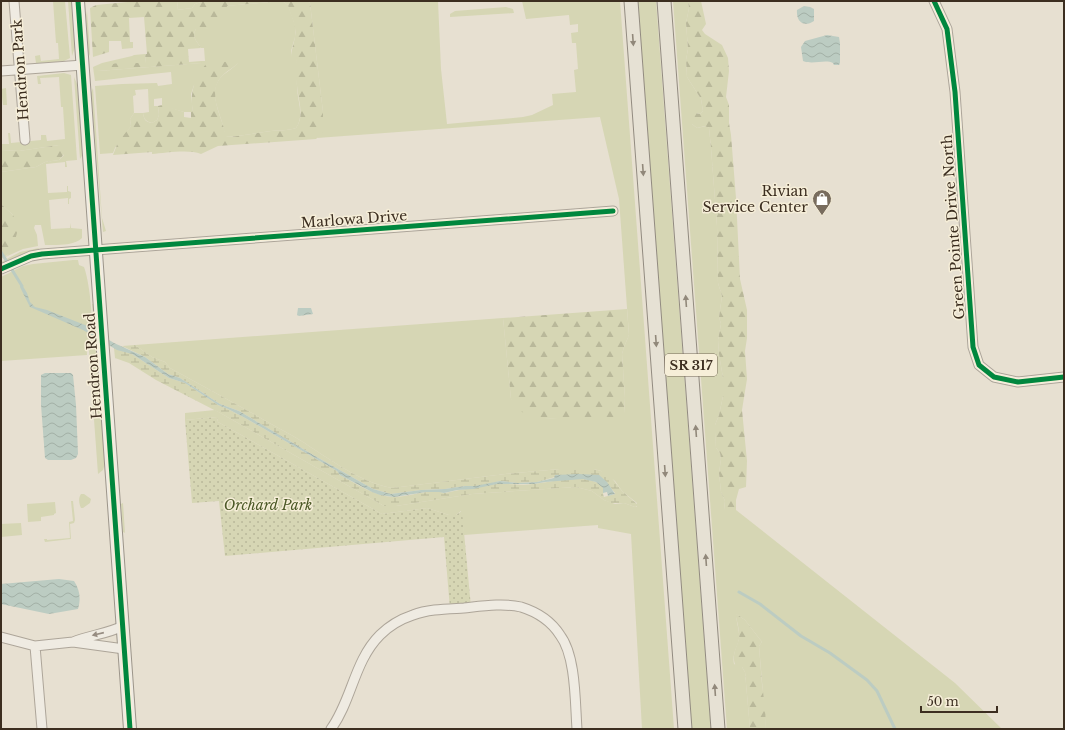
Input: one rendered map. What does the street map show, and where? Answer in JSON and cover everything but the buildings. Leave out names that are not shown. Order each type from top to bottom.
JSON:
[{"type":"main road","name":"SR 317","points":[[631,1],[684,729]]},
{"type":"main road","name":"SR 317","points":[[664,1],[718,729]]},
{"type":"street","name":"Hendron Park","points":[[14,1],[25,140]]},
{"type":"street","name":"Hendron Road","points":[[78,1],[103,332],[130,729]]},
{"type":"street","name":"Green Pointe Drive North","points":[[934,1],[947,28],[956,92],[973,347],[979,365],[994,377],[1018,382],[1064,377]]},
{"type":"street","points":[[1,71],[82,65]]},
{"type":"street","name":"Marlowa Drive","points":[[2,269],[31,256],[42,254],[613,211]]},
{"type":"street","points":[[331,729],[340,713],[362,660],[372,643],[391,626],[414,614],[428,610],[499,605],[514,606],[538,614],[554,627],[563,639],[571,658],[577,729]]},
{"type":"street","points":[[73,642],[83,638],[114,631],[123,626]]},
{"type":"street","points":[[1,637],[35,646],[73,642],[124,648]]},
{"type":"street","points":[[35,646],[42,729]]},
{"type":"green space","points":[[53,1],[65,1],[70,58],[64,61],[39,64],[36,63],[35,56],[40,55],[41,61],[59,59],[58,43],[56,43]]},
{"type":"green space","points":[[68,1],[71,1],[75,47],[72,56]]},
{"type":"green space","points":[[138,1],[178,1],[177,10],[192,8],[195,4],[204,1],[282,1],[227,6],[223,18],[216,26],[213,28],[196,29],[194,37],[201,48],[188,49],[189,62],[201,61],[202,63],[98,71],[100,67],[117,63],[146,63],[145,54],[147,54],[144,17],[129,18],[130,42],[133,42],[133,48],[122,49],[121,41],[109,41],[109,52],[93,57],[90,8],[96,5]]},
{"type":"green space","points":[[178,1],[204,1],[195,4],[192,8],[177,10]]},
{"type":"green space","points":[[282,1],[288,5],[295,25],[295,37],[291,51],[291,58],[297,58],[297,92],[300,118],[296,128],[225,137],[224,129],[216,105],[215,89],[223,75],[238,63],[194,85],[191,94],[193,112],[184,112],[162,106],[162,98],[154,99],[154,106],[158,106],[159,115],[157,120],[152,123],[145,120],[143,113],[149,112],[148,89],[135,90],[136,95],[133,96],[134,113],[130,119],[131,126],[113,153],[100,154],[95,86],[157,83],[158,86],[172,84],[171,72],[95,81],[93,67],[102,63],[134,55],[145,54],[146,63],[117,63],[98,71],[201,63],[201,61],[205,61],[204,48],[201,48],[194,37],[196,29],[209,28],[217,25],[226,6]]},
{"type":"green space","points":[[282,1],[307,1],[310,3],[323,112],[323,132],[316,139],[218,146],[201,154],[190,152],[170,152],[152,154],[152,152],[113,155],[118,142],[131,126],[130,119],[134,113],[143,113],[145,120],[152,123],[157,120],[159,115],[158,106],[162,105],[184,112],[184,117],[191,118],[191,112],[193,111],[192,98],[194,85],[199,73],[207,63],[240,61],[223,75],[215,89],[215,97],[226,137],[296,128],[299,123],[301,113],[296,75],[297,58],[291,58],[295,28],[288,5]]},
{"type":"green space","points":[[307,1],[438,1],[441,69],[447,124],[532,115],[553,105],[552,94],[576,92],[574,70],[578,69],[576,43],[572,43],[571,33],[578,32],[578,24],[570,25],[569,15],[526,19],[522,1],[620,1],[674,729],[642,729],[631,534],[598,528],[598,525],[464,535],[461,511],[456,515],[449,515],[427,508],[382,514],[218,422],[217,417],[185,420],[185,413],[215,410],[384,506],[396,506],[472,494],[576,487],[592,491],[604,500],[615,504],[624,503],[637,507],[637,503],[622,491],[615,481],[601,471],[594,469],[560,469],[505,474],[392,488],[365,479],[340,466],[293,436],[170,368],[165,362],[152,357],[135,345],[503,318],[511,399],[544,418],[566,419],[624,413],[625,398],[622,354],[629,335],[619,199],[600,117],[317,138],[323,129],[323,112],[310,3]]},
{"type":"green space","points":[[637,1],[656,1],[711,729],[692,729],[689,704]]},
{"type":"green space","points":[[673,1],[688,1],[689,8],[686,23],[688,49],[686,60],[687,77],[701,99],[703,111],[700,114],[697,113],[692,124],[697,128],[706,126],[709,128],[717,226],[718,283],[722,296],[719,317],[721,324],[718,340],[723,378],[723,396],[715,425],[716,448],[720,453],[721,459],[719,473],[721,492],[725,501],[724,510],[736,510],[955,683],[1002,729],[766,729],[759,646],[762,642],[745,620],[736,614],[739,639],[734,654],[734,664],[742,667],[745,672],[750,729],[727,729]]},
{"type":"green space","points":[[688,1],[701,1],[706,24],[702,30],[705,34],[722,45],[728,58],[729,71],[726,97],[729,105],[740,279],[747,310],[747,338],[745,351],[747,379],[742,410],[747,461],[746,487],[739,489],[736,500],[736,510],[724,510],[725,501],[721,492],[719,473],[721,459],[720,453],[716,448],[715,425],[723,396],[723,378],[718,340],[721,324],[719,317],[722,296],[718,283],[717,226],[709,128],[705,126],[697,128],[691,121],[692,116],[695,113],[700,114],[703,111],[701,99],[687,77],[686,60],[688,49],[686,23],[689,8]]},
{"type":"green space","points":[[506,7],[513,9],[514,13],[450,17],[450,14],[455,11]]},
{"type":"green space","points":[[87,11],[90,50],[90,56],[88,52]]},
{"type":"green space","points":[[64,73],[71,75],[77,160],[66,161],[67,167],[65,167],[65,162],[46,164],[48,193],[67,192],[67,186],[68,191],[71,192],[69,204],[68,198],[49,200],[51,229],[70,228],[70,223],[71,228],[82,229],[82,238],[79,241],[70,244],[45,245],[41,225],[35,225],[34,228],[37,235],[38,246],[23,249],[1,259],[8,255],[13,215],[1,204],[1,172],[36,167],[45,162],[59,160],[64,155],[59,145],[19,151],[1,150],[1,144],[9,144],[8,133],[10,133],[11,143],[41,140],[41,135],[46,135],[47,141],[65,139],[59,77],[40,78],[41,84],[38,84],[37,76]]},
{"type":"green space","points":[[74,77],[77,84],[83,154],[80,159]]},
{"type":"green space","points":[[6,88],[7,105],[3,105],[1,89]]},
{"type":"green space","points":[[93,88],[102,218],[106,231],[103,232],[91,93]]},
{"type":"green space","points":[[59,145],[64,147],[65,153],[59,160],[45,162],[36,167],[1,172],[1,150],[19,151]]},
{"type":"green space","points":[[1,204],[13,215],[18,229],[12,252],[1,259]]},
{"type":"green space","points":[[39,248],[38,250],[25,253],[1,264],[1,262],[20,252]]},
{"type":"green space","points":[[78,260],[79,265],[84,267],[89,292],[92,338],[87,349],[87,355],[1,361],[1,277],[23,266]]},
{"type":"green space","points":[[92,304],[94,304],[106,461],[103,470],[98,474],[89,351],[95,341]]},
{"type":"green space","points":[[627,309],[629,335],[622,354],[625,398],[624,413],[619,418],[585,421],[544,418],[529,416],[517,409],[511,399],[503,318]]},
{"type":"green space","points":[[135,345],[152,357],[165,362],[170,368],[293,436],[340,466],[378,484],[392,488],[505,474],[560,469],[594,469],[608,473],[622,491],[638,506],[635,507],[624,503],[611,503],[604,500],[592,491],[576,487],[472,494],[396,506],[384,506],[222,414],[156,380],[129,363],[115,358],[114,348],[132,354],[169,378],[185,383],[218,405],[247,419],[337,471],[340,475],[366,489],[380,494],[398,497],[427,492],[445,493],[496,484],[528,485],[570,479],[589,480],[597,483],[604,488],[604,497],[615,493],[606,482],[596,475],[555,475],[555,477],[537,482],[518,483],[500,481],[480,486],[465,486],[391,494],[373,489],[239,411],[220,404],[180,378],[168,374],[145,357],[122,346]]},
{"type":"green space","name":"Orchard Park","points":[[217,417],[218,422],[382,514],[427,508],[449,515],[456,515],[462,511],[471,607],[450,609],[444,537],[225,556],[219,501],[192,503],[185,420]]},
{"type":"green space","points":[[81,494],[84,494],[91,499],[90,503],[83,508],[81,508],[79,503],[79,497]]},
{"type":"green space","points":[[71,501],[73,501],[75,520],[74,523],[70,524],[71,539],[45,542],[44,539],[70,538],[69,522],[73,521]]},
{"type":"green space","points":[[55,502],[56,513],[54,515],[41,517],[41,521],[28,522],[27,504]]},
{"type":"green space","points":[[123,503],[125,533],[123,532],[121,504]]},
{"type":"green space","points":[[21,523],[22,535],[1,537],[1,524]]},
{"type":"green space","points":[[735,613],[745,620],[762,642],[759,646],[766,729],[750,729],[745,672],[742,667],[736,667],[734,659],[734,653],[739,639]]},
{"type":"water","points":[[804,6],[814,9],[814,21],[807,24],[799,20],[797,14],[797,10]]},
{"type":"water","points":[[827,35],[839,37],[839,65],[834,65],[830,62],[803,61],[801,47],[805,41]]},
{"type":"water","points":[[21,283],[30,302],[35,307],[47,310],[85,325],[114,343],[145,357],[168,374],[180,378],[220,404],[239,411],[373,489],[391,494],[475,486],[500,481],[518,483],[537,482],[554,478],[555,475],[579,474],[599,475],[607,482],[615,494],[608,496],[607,492],[603,493],[603,488],[596,482],[583,479],[534,484],[497,484],[444,493],[426,492],[394,497],[380,495],[340,475],[337,471],[247,419],[218,405],[185,383],[169,378],[132,354],[117,350],[83,330],[30,307],[20,287]]},
{"type":"water","points":[[298,308],[311,308],[313,314],[299,316],[297,315]]},
{"type":"water","points":[[45,373],[71,373],[73,375],[78,454],[76,458],[71,460],[48,460],[45,458],[41,405],[41,375]]},
{"type":"water","points":[[59,579],[74,581],[78,588],[79,595],[78,609],[49,614],[1,604],[1,584]]},
{"type":"waterway","points":[[1,252],[22,286]]},
{"type":"waterway","points":[[739,592],[760,604],[801,636],[830,653],[867,680],[877,691],[895,729]]},
{"type":"cycle path","points":[[78,1],[130,729]]},
{"type":"cycle path","points":[[934,1],[947,29],[955,92],[973,347],[979,365],[994,377],[1018,382],[1064,377]]},
{"type":"cycle path","points":[[1,269],[31,256],[42,254],[613,211]]},
{"type":"place","name":"Rivian Service Center","points":[[822,216]]}]
